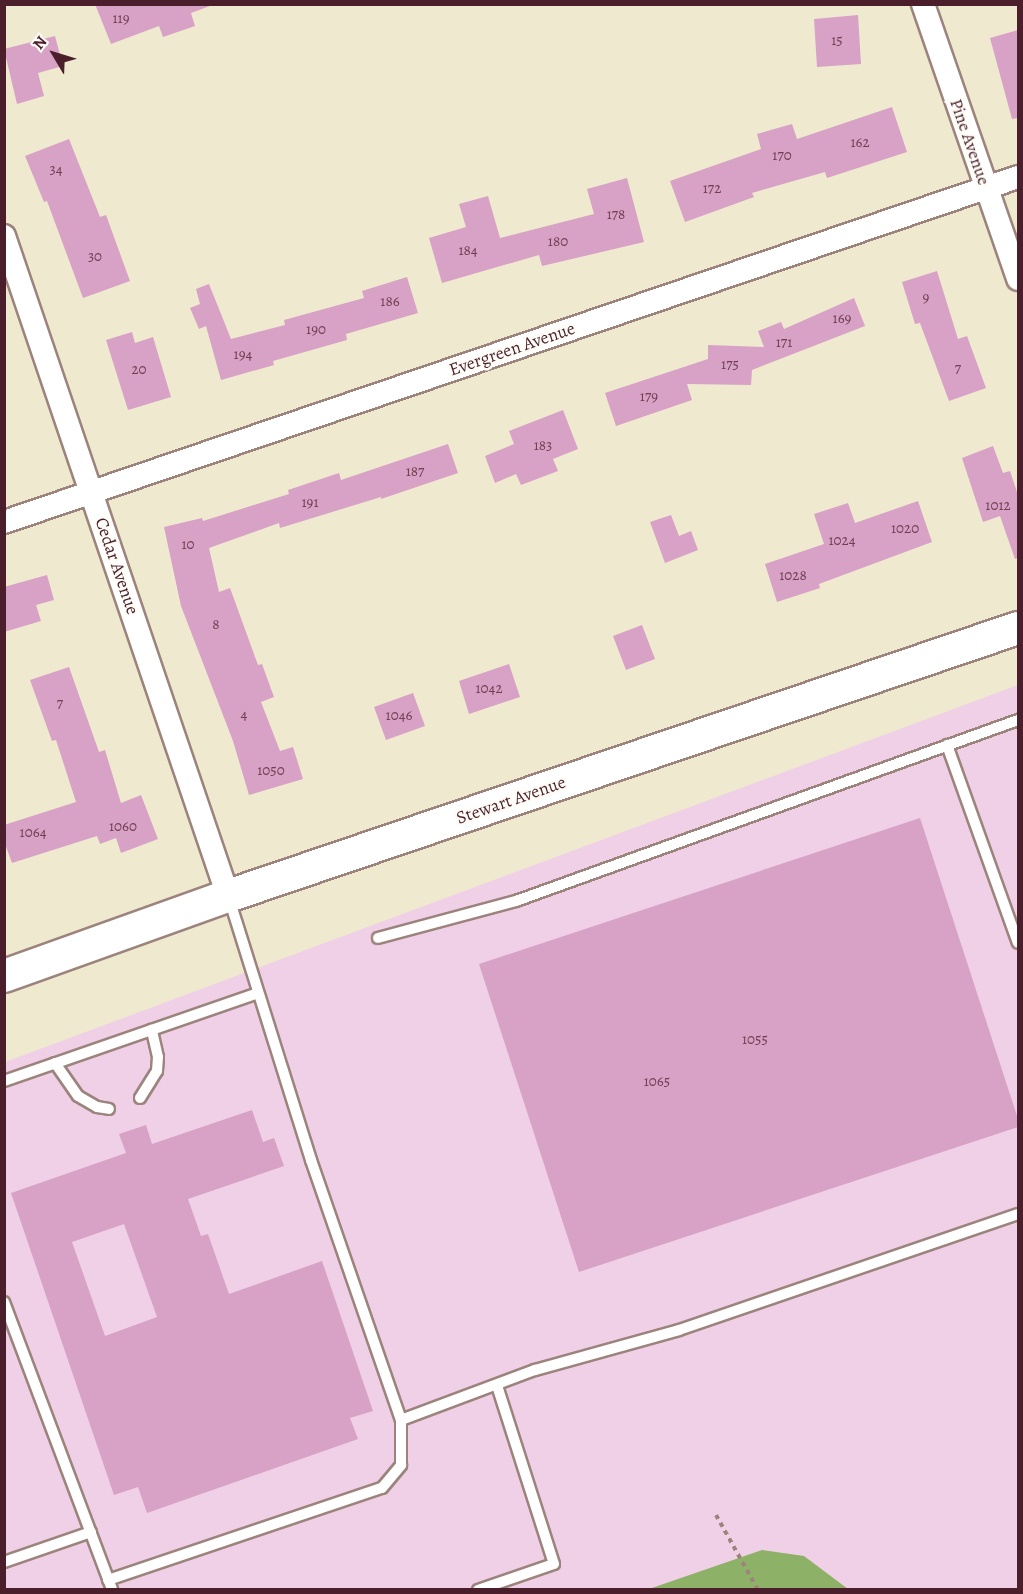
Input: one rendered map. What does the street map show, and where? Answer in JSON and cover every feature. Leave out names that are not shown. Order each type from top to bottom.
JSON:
[{"type":"main road","name":"Stewart Avenue","points":[[4,976],[228,896],[1018,628]]},
{"type":"street","name":"Pine Avenue","points":[[923,4],[1018,279]]},
{"type":"street","name":"Evergreen Avenue","points":[[4,522],[1018,177]]},
{"type":"street","name":"Cedar Avenue","points":[[4,236],[228,896]]},
{"type":"lane","points":[[378,938],[516,901],[1018,720]]},
{"type":"lane","points":[[947,745],[1018,943]]},
{"type":"lane","points":[[4,1302],[110,1585],[382,1488],[401,1465],[401,1420],[311,1160],[228,896]]},
{"type":"lane","points":[[4,1081],[258,993]]},
{"type":"lane","points":[[140,1098],[157,1071],[158,1057],[152,1030]]},
{"type":"lane","points":[[55,1063],[78,1096],[97,1107],[109,1109]]},
{"type":"lane","points":[[401,1420],[535,1370],[679,1330],[1018,1214]]},
{"type":"lane","points":[[478,1590],[554,1564],[497,1385]]},
{"type":"lane","points":[[4,1562],[91,1532]]},
{"type":"path","points":[[716,1515],[758,1590]]},
{"type":"shaded area","points":[[1018,685],[1018,1589],[5,1590],[5,1062]]},
{"type":"green space","points":[[762,1550],[804,1556],[848,1589],[649,1589]]},
{"type":"building","points":[[95,4],[209,4],[210,6],[191,13],[195,26],[163,37],[159,26],[111,44]]},
{"type":"building","points":[[858,15],[861,64],[817,67],[814,19]]},
{"type":"building","points":[[1018,30],[1018,118],[1012,119],[990,38]]},
{"type":"building","points":[[55,36],[63,66],[38,73],[44,96],[17,104],[4,49]]},
{"type":"building","points":[[892,107],[907,152],[827,178],[825,172],[752,193],[754,197],[685,222],[670,181],[761,149],[757,134],[792,124],[797,139]]},
{"type":"building","points":[[69,139],[100,217],[106,215],[130,281],[83,298],[47,201],[44,202],[25,156]]},
{"type":"building","points":[[627,178],[644,242],[542,266],[539,255],[442,283],[429,238],[466,227],[459,204],[488,196],[500,238],[594,214],[587,189]]},
{"type":"building","points":[[937,271],[958,339],[967,336],[986,388],[949,401],[920,323],[915,324],[902,282]]},
{"type":"building","points":[[407,277],[418,313],[346,334],[347,340],[273,361],[274,365],[221,380],[206,326],[199,329],[190,308],[200,304],[196,289],[209,284],[231,339],[285,325],[284,320],[364,298],[362,291]]},
{"type":"building","points":[[854,298],[865,326],[752,370],[751,385],[687,384],[692,400],[616,426],[605,393],[708,359],[708,345],[764,347],[758,331],[781,322],[784,329]]},
{"type":"building","points":[[132,332],[135,343],[153,337],[171,397],[128,410],[106,340]]},
{"type":"building","points":[[563,410],[578,449],[553,459],[558,471],[521,485],[516,474],[495,483],[485,456],[514,444],[509,431]]},
{"type":"building","points":[[448,444],[458,473],[381,499],[381,497],[280,528],[279,523],[209,548],[219,592],[230,588],[258,665],[262,664],[274,697],[261,702],[280,751],[293,747],[303,779],[249,795],[233,741],[181,606],[164,527],[202,518],[203,521],[289,494],[288,490],[339,473],[341,480]]},
{"type":"building","points":[[993,446],[1003,473],[1010,471],[1018,495],[1018,558],[1015,559],[1000,516],[983,522],[962,458]]},
{"type":"building","points":[[918,501],[932,542],[819,584],[820,588],[777,602],[765,564],[824,544],[814,514],[848,503],[855,523]]},
{"type":"building","points":[[671,515],[679,536],[691,531],[698,550],[665,563],[650,522]]},
{"type":"building","points":[[47,575],[54,600],[36,605],[41,621],[4,632],[4,587]]},
{"type":"building","points":[[642,625],[655,659],[626,670],[613,636]]},
{"type":"building","points":[[509,664],[520,697],[469,714],[459,681]]},
{"type":"building","points":[[69,667],[99,752],[105,750],[121,803],[141,795],[158,839],[121,853],[116,838],[100,844],[97,836],[12,863],[4,841],[4,825],[76,802],[56,740],[52,741],[30,680]]},
{"type":"building","points":[[413,693],[425,726],[386,740],[374,707]]},
{"type":"building","points":[[920,818],[1018,1119],[1018,1127],[579,1272],[479,964]]},
{"type":"building","points":[[252,1110],[263,1142],[274,1138],[284,1166],[188,1199],[201,1236],[208,1234],[229,1294],[322,1261],[373,1411],[350,1418],[358,1439],[147,1513],[138,1487],[114,1495],[11,1193],[126,1153],[119,1134],[146,1125],[152,1144]],"holes":[[[124,1224],[157,1317],[105,1336],[72,1242]]]}]
